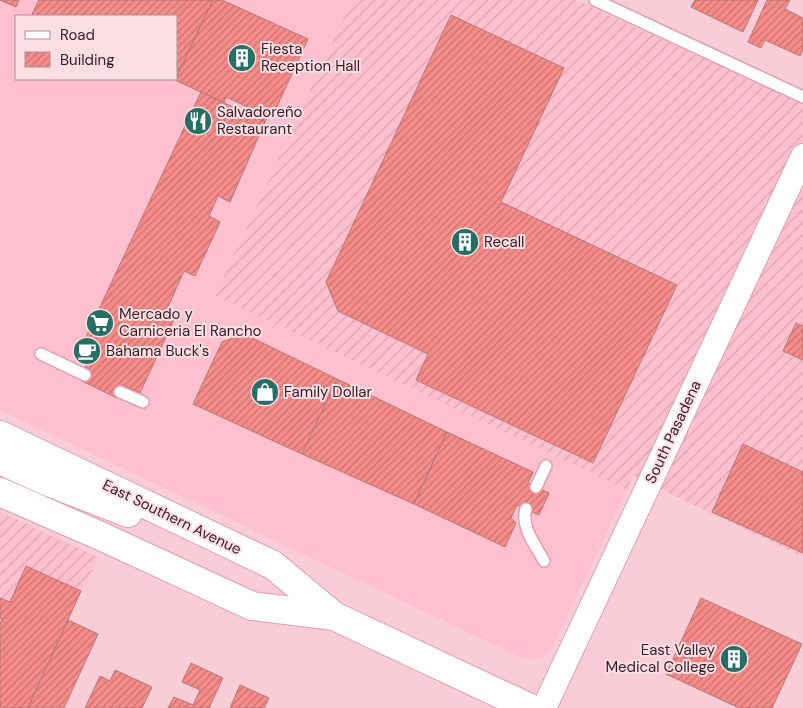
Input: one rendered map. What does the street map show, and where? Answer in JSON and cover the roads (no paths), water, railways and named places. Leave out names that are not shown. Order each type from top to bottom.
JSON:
[{"type":"main road","name":"East Southern Avenue","points":[[0,435],[273,565],[334,616],[530,708]]},
{"type":"main road","points":[[0,460],[46,481],[134,515],[167,513]]},
{"type":"main road","name":"East Southern Avenue","points":[[0,492],[252,606],[334,616]]},
{"type":"street","name":"South Pasadena","points":[[544,708],[803,156]]},
{"type":"lane","points":[[595,0],[803,97]]},
{"type":"lane","points":[[41,354],[85,375]]},
{"type":"lane","points":[[120,392],[143,402]]},
{"type":"lane","points":[[536,487],[546,466]]},
{"type":"lane","points":[[526,509],[524,516],[527,529],[544,561]]},
{"type":"place","name":"Fiesta Reception Hall","points":[[242,58]]},
{"type":"place","name":"Salvadoreño Restaurant","points":[[198,121]]},
{"type":"place","name":"Recall","points":[[465,242]]},
{"type":"place","name":"Mercado y Carniceria El Rancho","points":[[100,323]]},
{"type":"place","name":"Bahama Buck's","points":[[87,351]]},
{"type":"place","name":"Family Dollar","points":[[265,392]]},
{"type":"place","name":"East Valley Medical College","points":[[734,659]]}]
